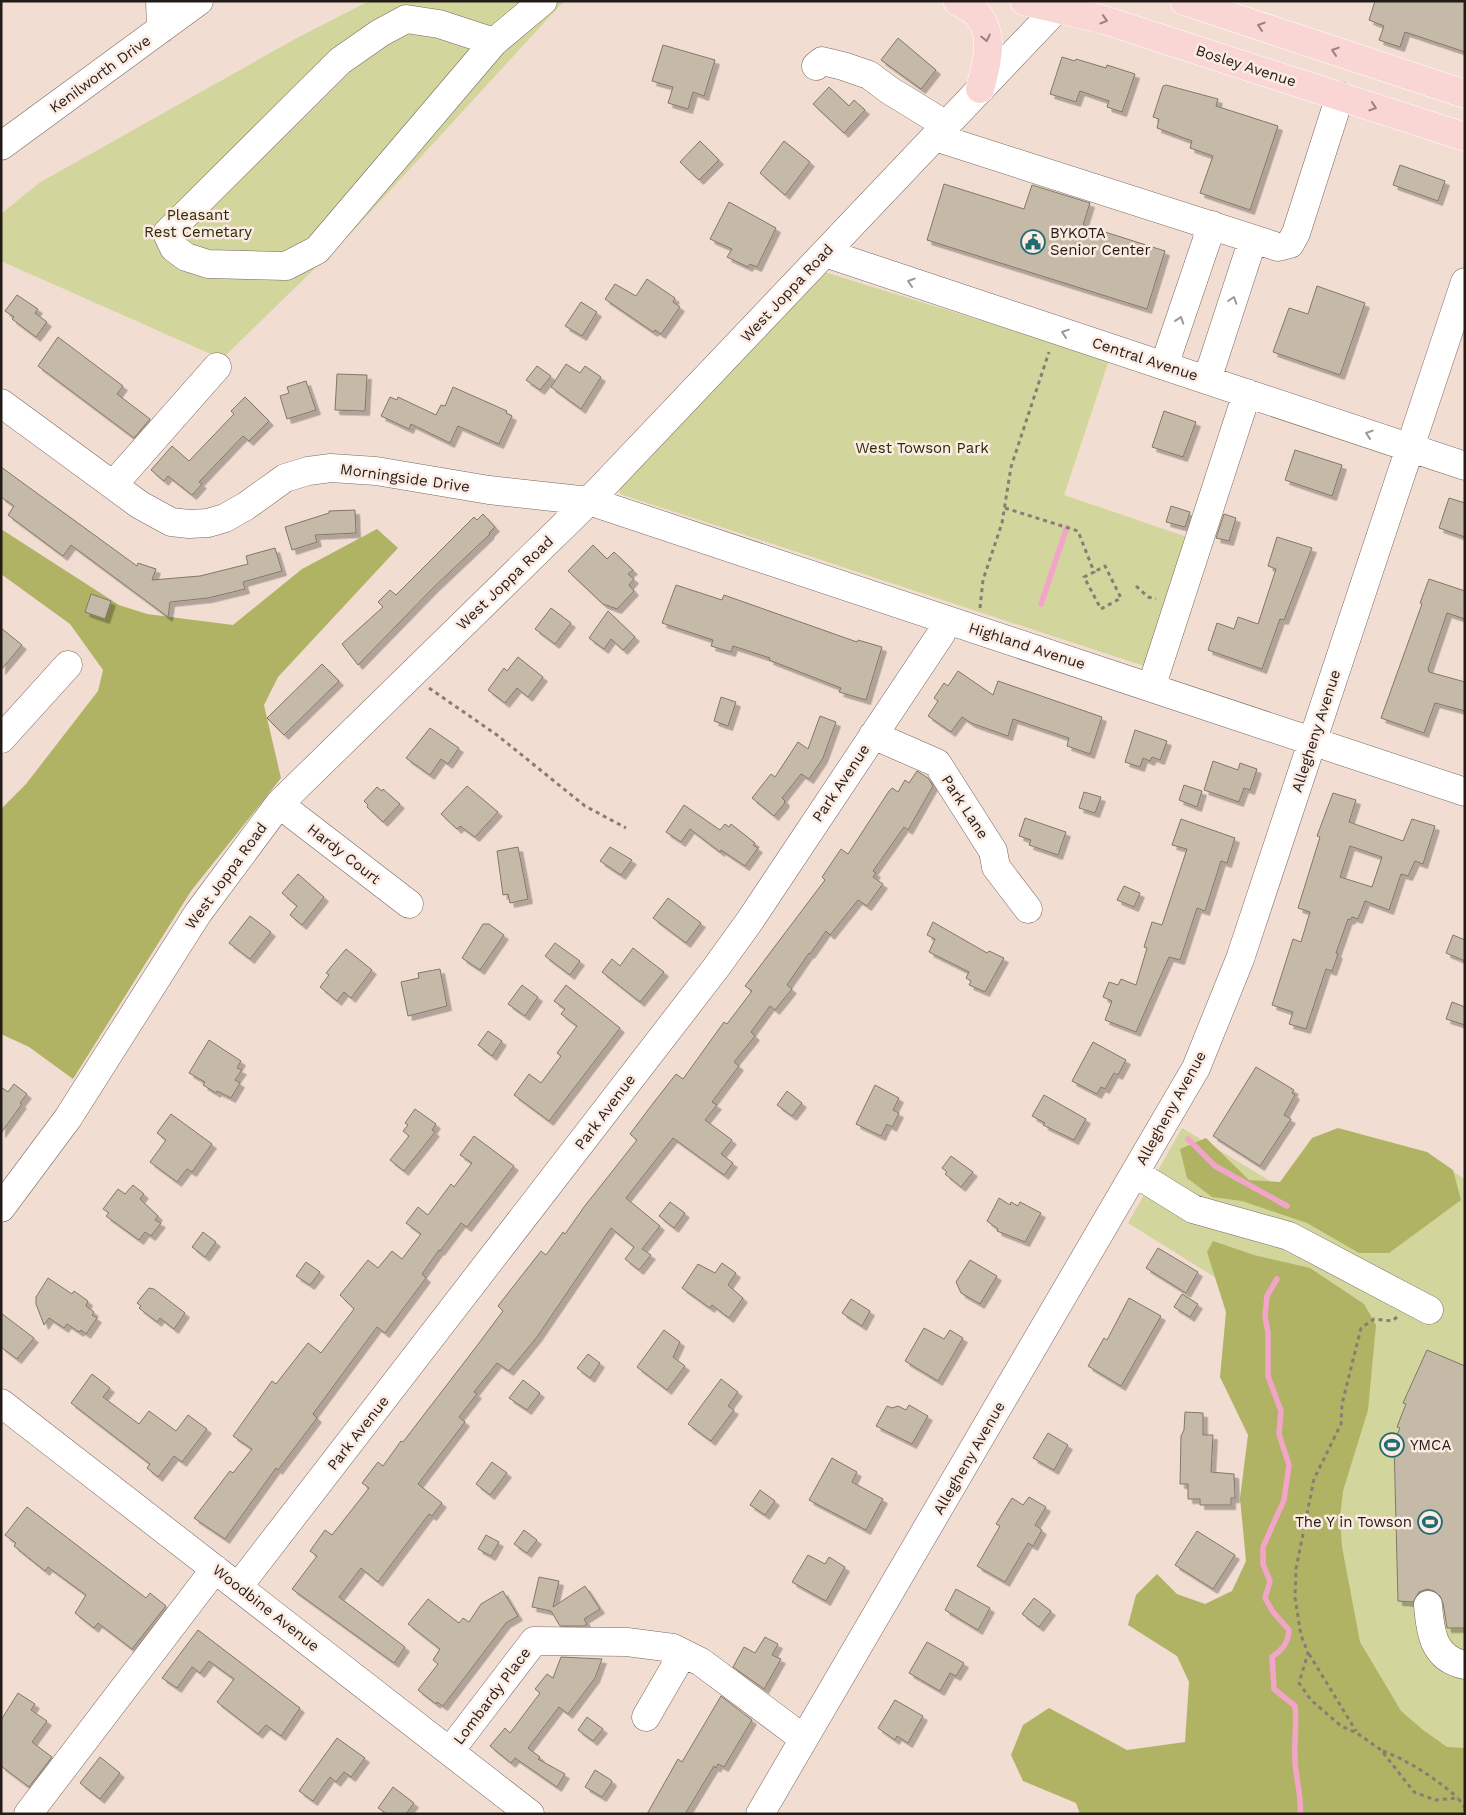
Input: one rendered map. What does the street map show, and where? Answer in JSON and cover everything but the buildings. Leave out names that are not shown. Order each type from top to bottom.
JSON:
[{"type":"main road","points":[[957,1],[977,14],[988,40],[988,57],[980,89]]},
{"type":"main road","name":"Bosley Avenue","points":[[1024,1],[1060,5],[1465,138]]},
{"type":"main road","points":[[1184,1],[1465,94]]},
{"type":"street","points":[[160,1],[161,30]]},
{"type":"street","name":"Kenilworth Drive","points":[[1,146],[199,1]]},
{"type":"street","points":[[494,42],[439,24],[406,19],[380,34],[340,62],[167,233],[174,248],[186,257],[208,264],[286,266],[317,250],[494,42],[543,1]]},
{"type":"street","name":"West Joppa Road","points":[[1,1208],[68,1118],[198,913],[280,804],[589,501],[1060,5]]},
{"type":"street","points":[[816,66],[822,61],[869,75],[941,131],[1278,248],[1290,244],[1296,233],[1340,96]]},
{"type":"street","points":[[1164,366],[1212,225]]},
{"type":"street","points":[[1208,380],[1253,239]]},
{"type":"street","name":"Central Avenue","points":[[825,253],[1465,466]]},
{"type":"street","name":"Allegheny Avenue","points":[[760,1814],[1196,1068],[1240,960],[1465,282]]},
{"type":"street","points":[[113,485],[217,366]]},
{"type":"street","points":[[1151,688],[1247,393]]},
{"type":"street","name":"Morningside Drive","points":[[1,403],[157,516],[171,522],[189,524],[208,523],[224,518],[246,506],[285,478],[308,471],[331,468],[376,471],[489,490],[589,501]]},
{"type":"street","name":"Highland Avenue","points":[[589,501],[1465,792]]},
{"type":"street","name":"Park Avenue","points":[[238,1587],[715,969],[941,634],[945,619]]},
{"type":"street","points":[[1,739],[68,665]]},
{"type":"street","name":"Park Lane","points":[[873,735],[919,753],[937,763],[993,851],[996,867],[1028,909]]},
{"type":"street","name":"Hardy Court","points":[[280,804],[409,904]]},
{"type":"street","points":[[1135,1173],[1193,1208],[1289,1236],[1429,1310]]},
{"type":"street","name":"Woodbine Avenue","points":[[1,1403],[530,1814]]},
{"type":"street","points":[[28,1814],[215,1569]]},
{"type":"street","points":[[1428,1605],[1430,1636],[1446,1656],[1465,1665]]},
{"type":"street","name":"Lombardy Place","points":[[450,1751],[534,1641],[627,1642],[672,1648],[683,1653]]},
{"type":"street","points":[[646,1717],[683,1653],[710,1668],[804,1739]]},
{"type":"path","points":[[979,616],[983,580],[1002,523],[1011,467],[1056,330]]},
{"type":"path","points":[[1005,508],[1078,531],[1094,572]]},
{"type":"path","points":[[1105,566],[1121,598],[1101,609],[1084,577],[1094,572],[1105,566]]},
{"type":"path","points":[[412,675],[497,735],[586,806],[626,828]]},
{"type":"path","points":[[1357,1733],[1308,1653],[1301,1635],[1295,1598],[1296,1568],[1314,1479],[1342,1424],[1342,1404],[1361,1328],[1374,1319],[1392,1321],[1401,1313]]},
{"type":"path","points":[[1308,1653],[1299,1683],[1311,1700],[1341,1726],[1357,1733],[1381,1750],[1404,1759],[1438,1781],[1458,1798],[1465,1808]]},
{"type":"path","points":[[1381,1750],[1414,1792],[1434,1800],[1458,1798]]},
{"type":"green space","name":"Pleasant Rest Cemetary","points":[[369,1],[564,1],[351,233],[222,359],[1,261],[1,214],[39,183],[295,39]]},
{"type":"green space","name":"West Towson Park","points":[[821,271],[1109,360],[1064,495],[1187,537],[1144,666],[620,494],[619,486]]},
{"type":"green space","points":[[1,529],[119,605],[147,614],[233,625],[302,569],[377,529],[398,548],[278,677],[264,705],[281,778],[191,891],[73,1079],[29,1047],[1,1034],[1,809],[26,784],[98,691],[103,670],[70,624],[1,574]]},
{"type":"green space","name":"YMCA","points":[[1182,1128],[1380,1247],[1413,1148],[1465,1179],[1465,1814],[1329,1814],[1346,1359],[1128,1223]]},
{"type":"green space","points":[[1338,1128],[1427,1152],[1453,1170],[1461,1200],[1389,1253],[1359,1253],[1307,1223],[1242,1201],[1212,1197],[1187,1178],[1180,1149],[1206,1138],[1249,1180],[1280,1182],[1312,1138]]},
{"type":"green space","points":[[1213,1241],[1254,1255],[1310,1268],[1364,1304],[1376,1325],[1368,1410],[1343,1491],[1340,1518],[1342,1547],[1360,1642],[1401,1711],[1447,1747],[1465,1748],[1465,1814],[1080,1814],[1076,1803],[1023,1781],[1011,1755],[1023,1725],[1049,1708],[1127,1750],[1185,1742],[1189,1682],[1177,1656],[1128,1625],[1136,1595],[1157,1574],[1177,1594],[1205,1604],[1232,1591],[1246,1561],[1240,1498],[1248,1435],[1220,1377],[1226,1312],[1207,1252]]},
{"type":"waterway","points":[[1041,604],[1067,527]]},
{"type":"waterway","points":[[1188,1139],[1215,1166],[1287,1206]]},
{"type":"waterway","points":[[1277,1279],[1267,1296],[1265,1316],[1268,1333],[1268,1376],[1281,1411],[1279,1434],[1289,1465],[1284,1500],[1263,1547],[1263,1564],[1270,1581],[1265,1598],[1273,1612],[1289,1630],[1284,1645],[1272,1657],[1274,1689],[1295,1706],[1295,1765],[1300,1814]]},
{"type":"place","name":"BYKOTA Senior Center","points":[[1033,242]]},
{"type":"place","name":"YMCA","points":[[1392,1445]]},
{"type":"place","name":"The Y in Towson","points":[[1430,1522]]}]
